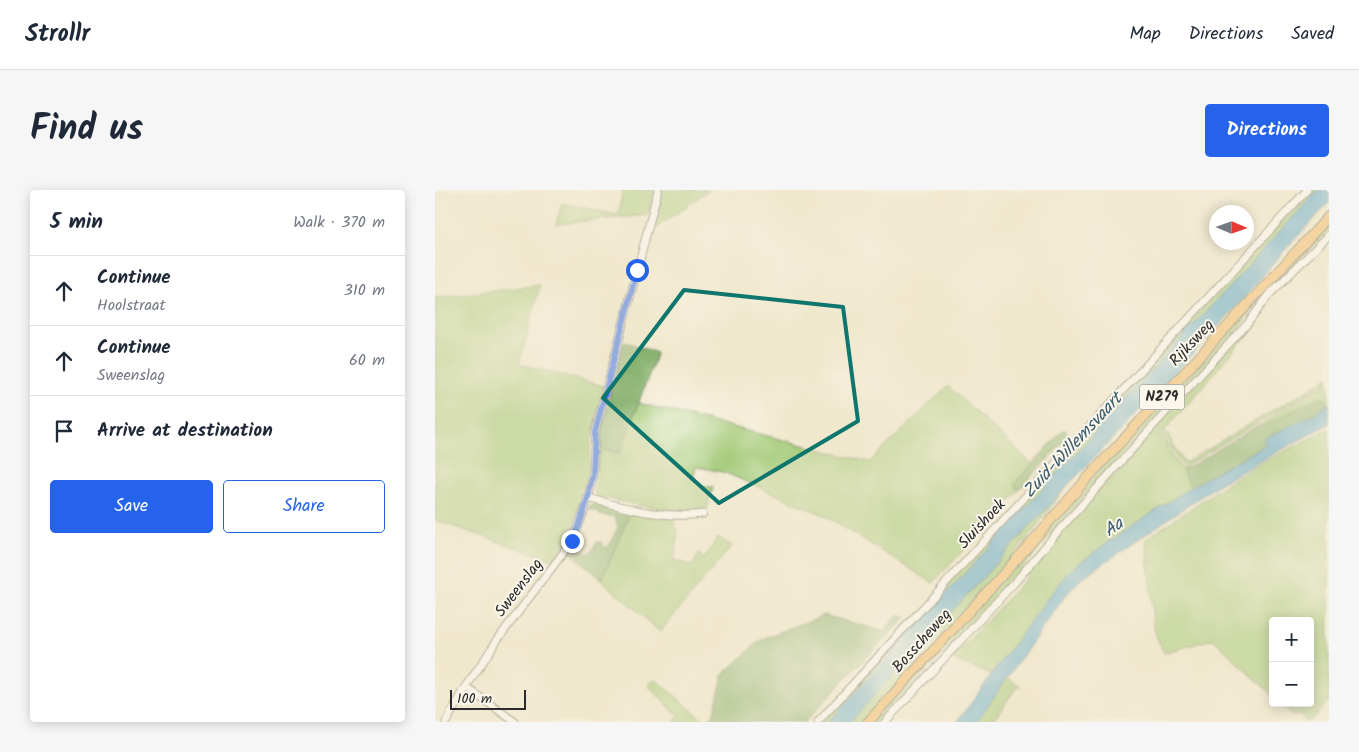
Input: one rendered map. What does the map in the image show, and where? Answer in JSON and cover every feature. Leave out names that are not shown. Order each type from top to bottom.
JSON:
[{"type":"main road","name":"Rijksweg","points":[[997,581],[1084,482],[1329,216]]},
{"type":"main road","name":"Bosscheweg","points":[[869,722],[997,581]]},
{"type":"street","name":"Sweenslag","points":[[447,722],[466,687],[498,638],[572,541],[579,526],[588,498],[593,473],[595,432],[658,190]]},
{"type":"street","name":"Sluishoek","points":[[818,722],[1307,190]]},
{"type":"street","name":"Rijksweg","points":[[1015,582],[1114,469],[1248,323],[1269,295],[1329,235]]},
{"type":"street","points":[[588,498],[631,510],[677,516],[703,514]]},
{"type":"street","name":"Bosscheweg","points":[[885,722],[1015,582]]},
{"type":"street","points":[[466,687],[515,722]]},
{"type":"highlighted area","points":[[684,290],[843,307],[858,421],[719,503],[603,398]]},
{"type":"green space","points":[[623,190],[654,190],[648,215],[556,224],[562,203],[618,215]]},
{"type":"green space","points":[[662,190],[709,190],[652,231]]},
{"type":"green space","points":[[1311,190],[1318,190],[828,722],[821,722]]},
{"type":"green space","points":[[1329,219],[1329,230],[1262,297],[1227,343],[1091,488],[1003,590],[880,722],[871,722],[1070,503],[1211,352]]},
{"type":"green space","points":[[540,285],[519,364],[604,386],[591,441],[589,469],[585,486],[569,538],[553,560],[435,520],[435,298]]},
{"type":"green space","points":[[1252,321],[1257,325],[1165,430],[1185,463],[1329,377],[1329,380],[1186,466],[1183,466],[1157,424]]},
{"type":"green space","points":[[624,341],[657,353],[620,453],[599,449],[599,446],[603,422]]},
{"type":"green space","points":[[1329,382],[1329,404],[1327,405],[1325,399],[1262,427],[1259,425]]},
{"type":"green space","points":[[948,386],[1032,464],[1015,483],[1016,488],[1019,490],[933,583],[824,515],[718,471],[696,467],[692,481],[704,487],[713,487],[707,510],[704,511],[648,507],[597,496],[594,492],[599,449],[620,453],[638,403],[870,462]]},
{"type":"green space","points":[[1321,396],[1325,399],[1327,405],[1318,410],[1318,412],[1265,439],[1267,444],[1191,487],[1183,469],[1259,425],[1262,427]]},
{"type":"green space","points":[[1064,429],[1070,435],[1019,490],[1015,483]]},
{"type":"green space","points":[[1153,429],[1157,430],[1183,469],[1191,487],[1101,547],[1071,570],[1050,595],[991,675],[952,659],[1026,578],[1026,573]]},
{"type":"green space","points":[[1329,429],[1329,700],[1313,718],[1306,722],[1301,715],[1292,716],[1284,707],[1314,707],[1314,617],[1269,617],[1269,692],[1213,639],[1164,653],[1156,636],[1153,623],[1146,539],[1232,480],[1263,462]]},
{"type":"green space","points":[[1062,492],[1029,537],[862,722],[850,722]]},
{"type":"green space","points":[[596,503],[631,510],[602,580],[570,552],[577,539],[582,542],[581,549],[586,554],[591,552],[597,542],[601,542],[605,548],[609,546],[618,527],[615,517],[600,515],[598,512],[588,509]]},
{"type":"green space","points":[[631,510],[667,517],[674,521],[678,532],[674,560],[692,566],[699,554],[704,559],[718,537],[732,546],[660,632],[602,580]]},
{"type":"green space","points":[[824,615],[883,631],[899,615],[906,618],[805,722],[707,722],[714,712],[723,675],[758,642],[766,637]]},
{"type":"green space","points":[[1007,677],[1020,686],[1017,687],[992,722],[976,722]]},
{"type":"green space","points":[[655,679],[706,722],[674,722],[681,714],[674,712],[648,685]]},
{"type":"water","points":[[1318,190],[1329,190],[1329,203],[1284,251],[1242,301],[1071,482],[850,722],[828,722]]},
{"type":"water","points":[[1329,404],[1329,424],[1219,484],[1081,579],[1065,596],[976,722],[957,722],[1050,595],[1071,570],[1101,547],[1191,487],[1267,445],[1264,439],[1318,412],[1318,410]]},
{"type":"route","points":[[572,541],[588,498],[593,473],[595,432],[637,270]]},
{"type":"water label","name":"Zuid-Willemsvaart","points":[[1073,446]]},
{"type":"water label","name":"Aa","points":[[1114,528]]}]
